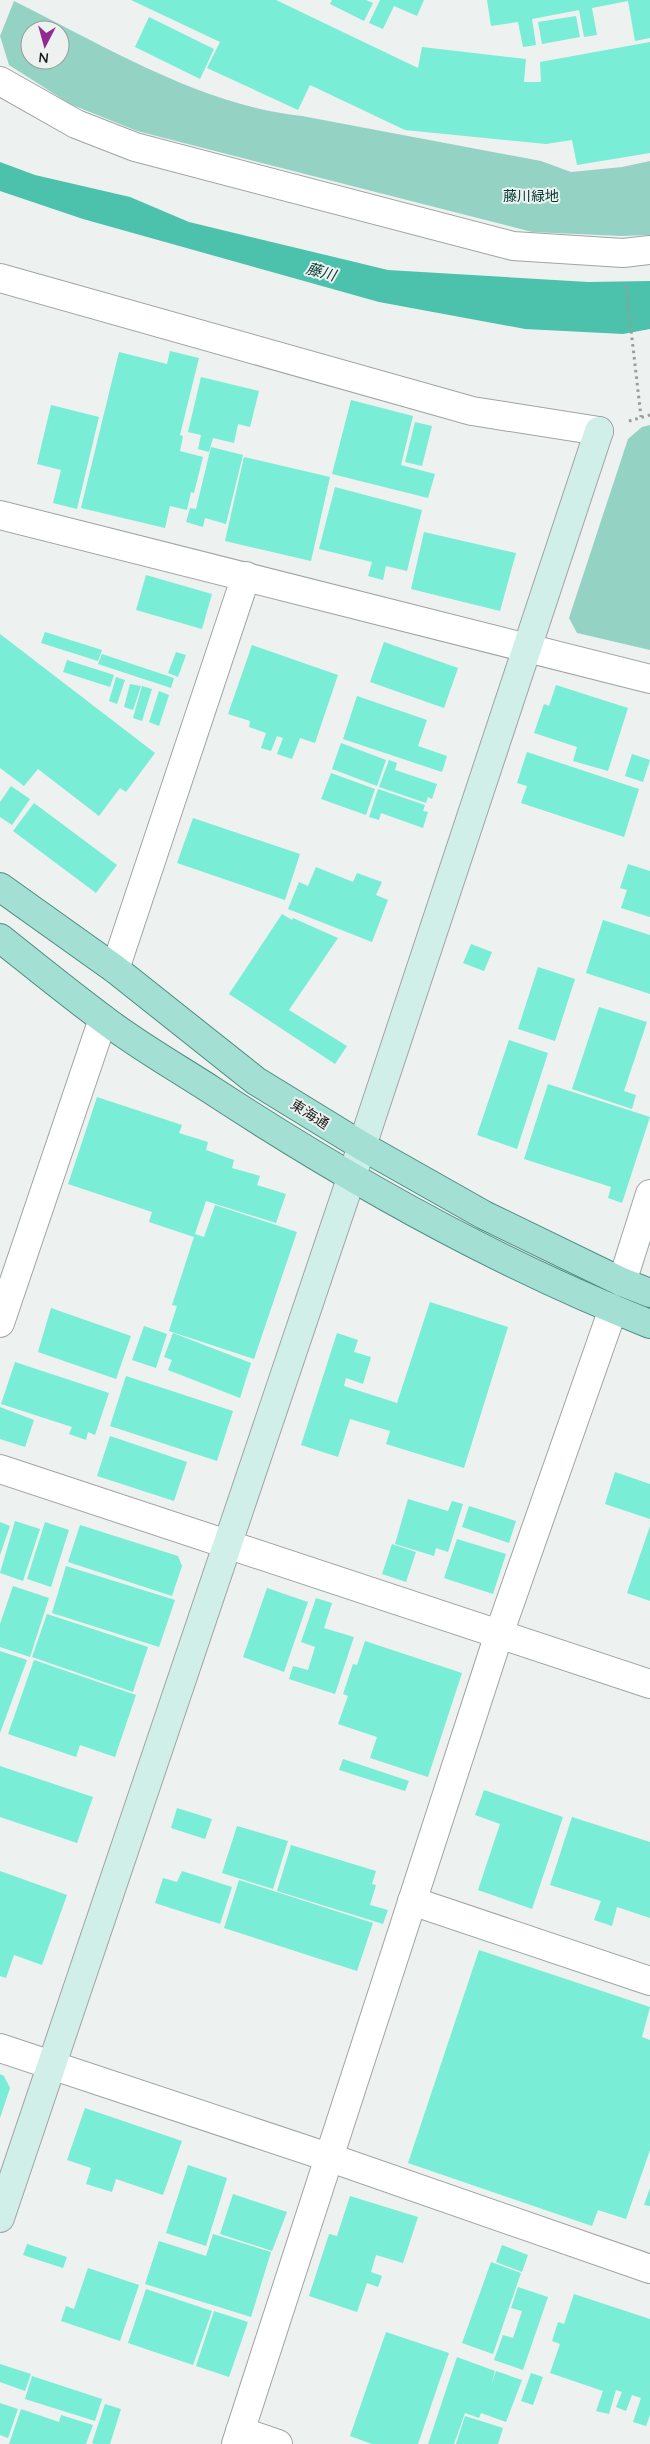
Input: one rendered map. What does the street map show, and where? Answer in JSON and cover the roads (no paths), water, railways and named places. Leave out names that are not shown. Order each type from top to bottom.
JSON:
[{"type":"main road","name":"東海通","points":[[0,887],[115,969],[256,1081],[362,1146],[484,1215],[622,1282],[650,1293]]},
{"type":"main road","points":[[0,938],[103,1019],[240,1109],[350,1177],[469,1242],[613,1309],[650,1324]]},
{"type":"street","points":[[0,80],[76,124],[135,146],[513,246],[623,252],[650,250]]},
{"type":"street","points":[[0,278],[472,411],[599,430],[362,1146],[0,2218]]},
{"type":"street","points":[[0,515],[246,576],[526,649],[650,678]]},
{"type":"street","points":[[115,969],[246,576]]},
{"type":"street","points":[[0,1323],[7,1276],[103,1019]]},
{"type":"street","points":[[622,1282],[650,1194]]},
{"type":"street","points":[[278,2444],[238,2437],[499,1634],[613,1309]]},
{"type":"street","points":[[0,1470],[227,1543],[650,1684]]},
{"type":"street","points":[[412,1901],[650,1981]]},
{"type":"street","points":[[0,2048],[328,2157],[650,2269]]},
{"type":"water","name":"藤川","points":[[0,162],[35,175],[130,197],[189,222],[388,270],[588,282],[650,281],[650,329],[623,334],[525,329],[379,302],[83,219],[0,191]]},
{"type":"park label","name":"藤川緑地","points":[[531,196]]}]
